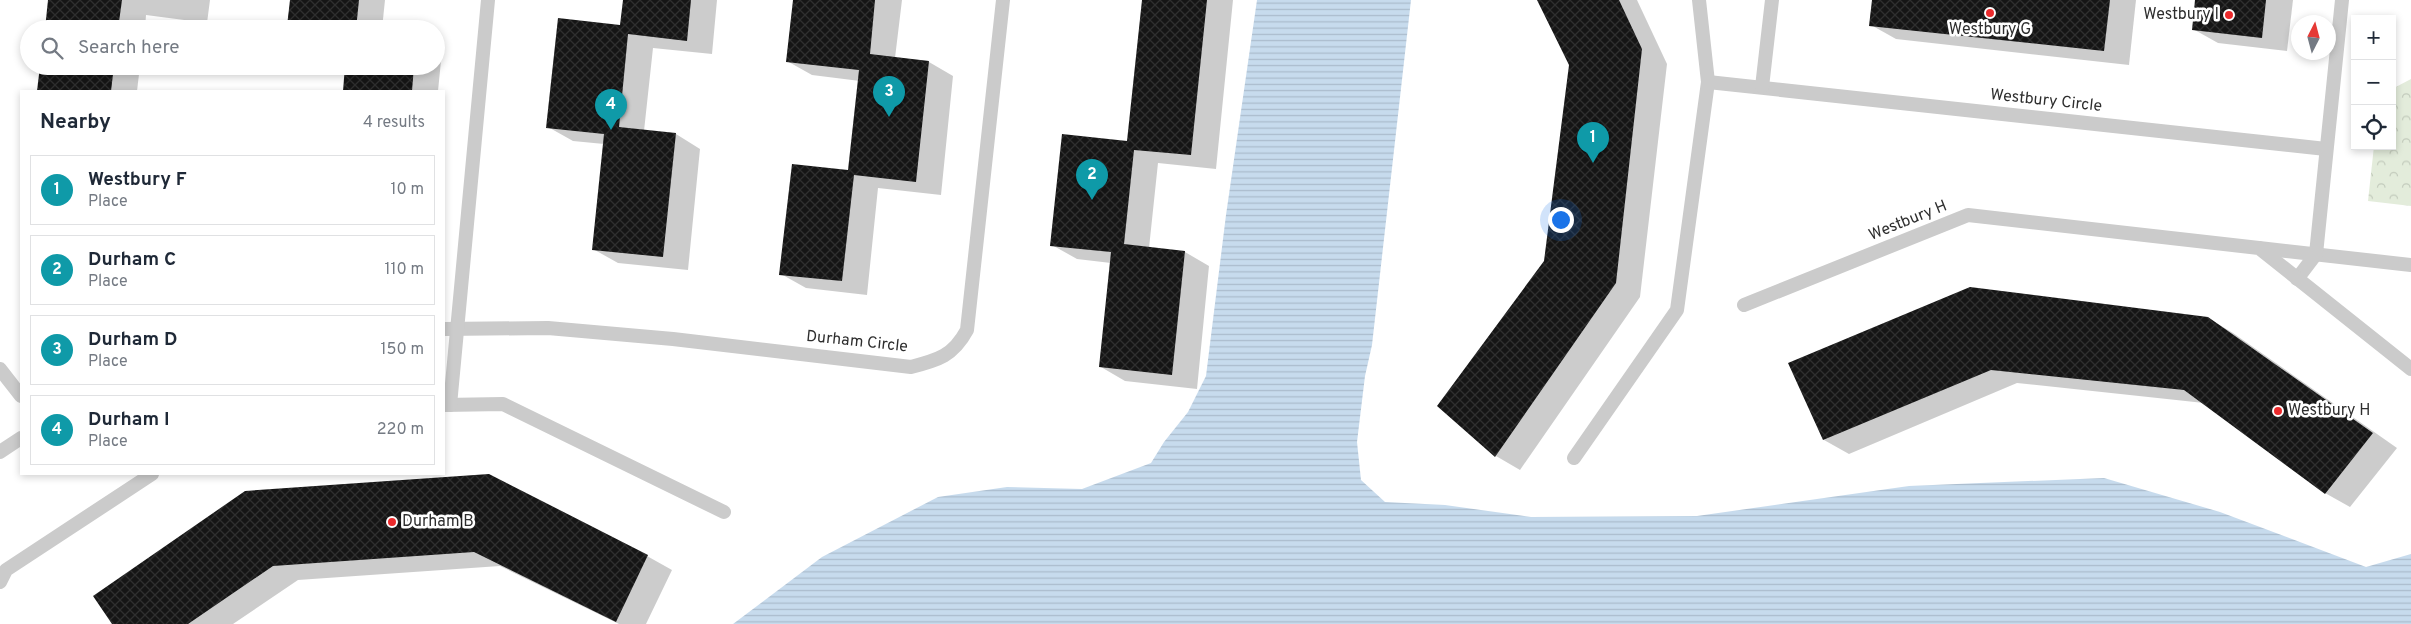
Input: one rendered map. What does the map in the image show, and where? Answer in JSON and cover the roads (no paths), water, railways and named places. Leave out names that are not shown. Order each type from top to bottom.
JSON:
[{"type":"lane","points":[[488,0],[450,329],[447,405],[503,404],[724,512]]},
{"type":"lane","name":"Durham Circle","points":[[450,329],[548,328],[674,339],[911,367],[941,359],[959,345],[967,330],[1003,0]]},
{"type":"lane","points":[[1574,458],[1676,310],[1708,82],[1699,0]]},
{"type":"lane","points":[[1762,87],[1772,0]]},
{"type":"lane","points":[[2297,279],[2316,254],[2342,0]]},
{"type":"lane","name":"Westbury Circle","points":[[1708,82],[2326,149]]},
{"type":"lane","name":"Westbury H","points":[[1744,306],[1968,216],[2316,254]]},
{"type":"lane","points":[[2259,248],[2411,368]]},
{"type":"lane","points":[[2316,254],[2411,265]]},
{"type":"lane","points":[[0,369],[20,395]]},
{"type":"lane","points":[[0,452],[20,439]]},
{"type":"lane","points":[[0,582],[6,570],[150,475]]},
{"type":"water","points":[[1257,0],[1411,0],[1372,345],[1365,376],[1357,442],[1361,480],[1385,502],[1445,505],[1531,517],[1697,516],[1909,486],[2104,478],[2220,512],[2366,567],[2411,554],[2411,624],[733,624],[822,557],[938,497],[1007,487],[1082,489],[1151,463],[1164,442],[1188,412],[1206,376],[1226,215]]},
{"type":"place","name":"Westbury G","points":[[1990,13]]},
{"type":"place","name":"Westbury I","points":[[2229,15]]},
{"type":"place","name":"Durham D","points":[[889,117]]},
{"type":"place","name":"Durham I","points":[[611,130]]},
{"type":"place","name":"Westbury F","points":[[1593,163]]},
{"type":"place","name":"Durham C","points":[[1092,200]]},
{"type":"place","name":"Westbury H","points":[[2278,411]]},
{"type":"place","name":"Durham B","points":[[392,522]]}]
